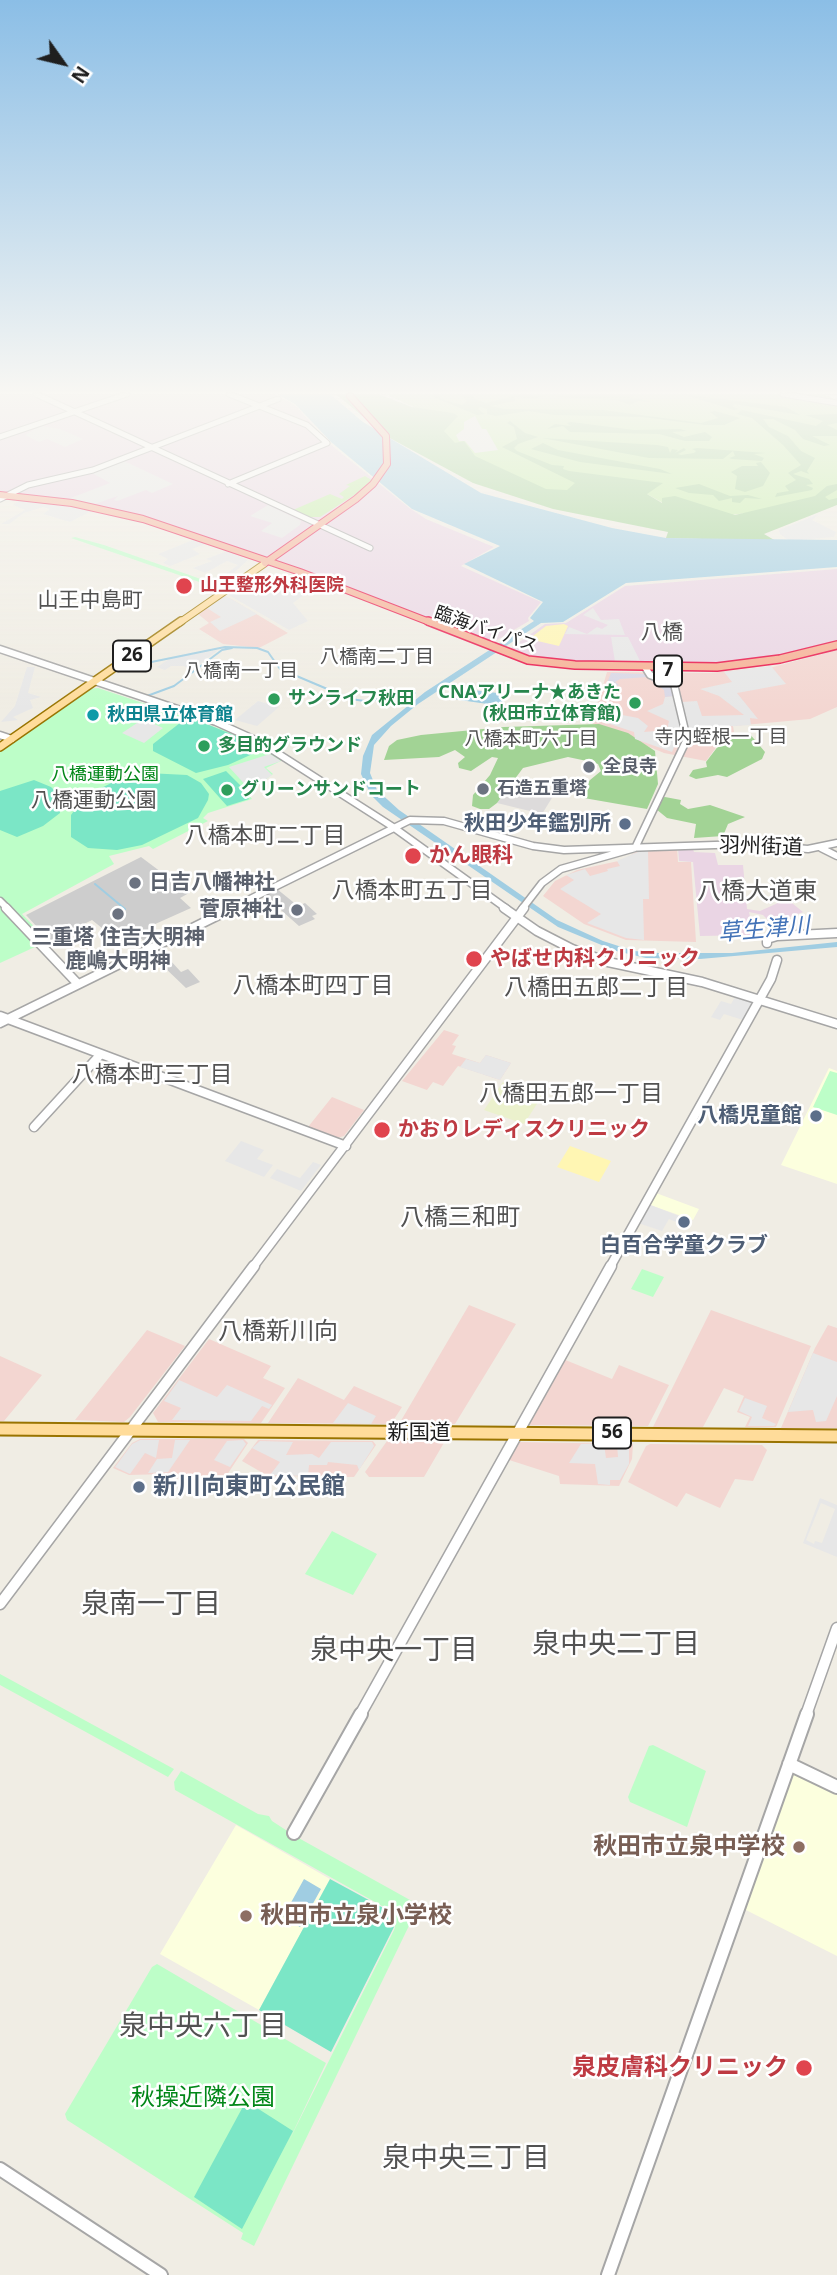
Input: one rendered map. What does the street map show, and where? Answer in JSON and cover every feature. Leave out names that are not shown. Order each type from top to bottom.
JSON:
[{"type":"highway","name":"臨海バイパス","points":[[31,500],[117,514],[264,561],[500,653],[552,667],[748,667],[837,646]]},
{"type":"highway","points":[[264,561],[351,500]]},
{"type":"main road","name":"26","points":[[0,747],[5,738],[264,561]]},
{"type":"main road","name":"新国道","points":[[0,1429],[837,1436]]},
{"type":"street","points":[[264,500],[370,548]]},
{"type":"street","points":[[0,649],[242,733],[395,826],[556,942],[592,957],[694,980],[837,1024]]},
{"type":"street","points":[[0,1604],[532,895],[560,870],[621,855],[635,848],[687,739],[674,684],[650,675],[645,669]]},
{"type":"street","points":[[0,1023],[395,826],[417,819],[453,823],[552,849],[635,848]]},
{"type":"street","name":"羽州街道","points":[[635,848],[745,844],[821,848],[837,843]]},
{"type":"street","points":[[821,848],[837,856]]},
{"type":"street","points":[[0,901],[78,984]]},
{"type":"street","points":[[766,943],[767,939],[777,936],[837,933]]},
{"type":"street","points":[[294,1833],[759,999],[777,960]]},
{"type":"street","points":[[0,1010],[9,1018]]},
{"type":"street","points":[[0,1016],[346,1146]]},
{"type":"street","points":[[34,1127],[100,1055]]},
{"type":"street","points":[[608,2275],[837,1628]]},
{"type":"street","points":[[789,1764],[837,1787]]},
{"type":"street","points":[[0,2169],[161,2275]]},
{"type":"shaded area","points":[[20,500],[92,511],[70,522],[43,514],[50,509],[43,507],[24,513],[9,524],[1,524],[25,510],[13,505]]},
{"type":"shaded area","points":[[25,500],[400,500],[426,519],[494,547],[461,566],[541,602],[528,618],[529,621],[492,643],[259,554],[104,507]]},
{"type":"shaded area","points":[[74,500],[106,500],[95,504]]},
{"type":"shaded area","points":[[268,505],[301,521],[300,525],[282,538],[261,531],[272,523],[250,516]]},
{"type":"shaded area","points":[[819,514],[812,520],[836,532],[834,537],[789,541],[780,534],[779,530]]},
{"type":"shaded area","points":[[193,540],[206,544],[192,549],[200,554],[170,566],[163,563],[168,559],[158,554]]},
{"type":"shaded area","points":[[227,551],[248,560],[227,579],[222,577],[238,565],[227,561],[205,573],[193,568],[212,561],[206,559]]},
{"type":"shaded area","points":[[837,569],[837,642],[813,650],[737,664],[551,662],[505,652],[545,624],[566,623],[625,586]]},
{"type":"shaded area","points":[[255,575],[291,588],[302,582],[315,587],[293,603],[308,621],[289,630],[227,594]]},
{"type":"shaded area","points":[[225,596],[288,633],[259,648],[223,644],[199,629],[209,623],[198,614]]},
{"type":"shaded area","points":[[225,596],[257,614],[220,631],[210,622],[221,617],[207,608]]},
{"type":"shaded area","points":[[593,608],[601,620],[619,619],[625,635],[565,634],[569,627],[587,634],[597,627],[602,629],[608,625],[583,615]]},
{"type":"shaded area","points":[[611,637],[628,637],[641,663],[615,662]]},
{"type":"shaded area","points":[[218,650],[191,671],[184,666],[171,666],[165,670],[157,667],[171,658]]},
{"type":"shaded area","points":[[837,650],[837,707],[810,719],[733,726],[734,732],[715,738],[718,745],[706,761],[664,753],[592,723],[607,672],[709,673],[773,667]]},
{"type":"shaded area","points":[[771,666],[786,684],[737,693],[758,719],[750,718],[751,725],[688,729],[682,702],[697,701],[702,716],[744,715],[719,696],[700,689],[732,682],[724,672]]},
{"type":"shaded area","points":[[27,667],[35,667],[28,693],[41,697],[30,700],[33,708],[13,717],[18,720],[1,722],[15,706]]},
{"type":"shaded area","points":[[611,673],[645,674],[671,686],[673,696],[665,697],[664,690],[647,677],[620,679],[615,682],[619,685],[605,688]]},
{"type":"shaded area","points":[[673,696],[682,729],[678,729],[678,739],[672,752],[635,739],[634,732],[595,719],[600,704],[617,714],[638,718],[648,726],[644,732],[667,730],[669,721],[647,711],[663,704],[665,697]]},
{"type":"shaded area","points":[[258,701],[279,707],[257,726],[235,720]]},
{"type":"shaded area","points":[[143,719],[163,728],[144,743],[122,733]]},
{"type":"shaded area","points":[[270,754],[281,761],[264,767],[272,775],[250,790],[229,767]]},
{"type":"shaded area","points":[[512,783],[555,793],[542,814],[497,803]]},
{"type":"shaded area","points":[[692,847],[694,852],[715,853],[718,865],[743,865],[747,909],[760,911],[787,899],[803,912],[772,924],[763,915],[749,912],[754,935],[700,936],[693,862],[679,861],[678,848]]},
{"type":"shaded area","points":[[677,848],[678,862],[691,862],[696,942],[626,940],[584,924],[543,896],[555,881],[577,870],[623,860],[639,850]]},
{"type":"shaded area","points":[[640,851],[648,851],[649,899],[643,899],[644,940],[626,938],[587,923],[601,914],[560,889],[574,880],[566,875],[585,869],[590,876],[608,871],[607,869],[620,866],[617,861]]},
{"type":"shaded area","points":[[141,857],[189,893],[180,898],[191,908],[153,925],[155,927],[144,932],[157,943],[150,946],[134,933],[118,941],[92,920],[50,941],[26,915]]},
{"type":"shaded area","name":"菅原神社","points":[[277,889],[298,906],[305,903],[317,914],[312,916],[315,919],[299,926],[264,895]]},
{"type":"shaded area","points":[[157,946],[181,972],[188,969],[200,982],[186,988],[163,966],[167,963],[153,948]]},
{"type":"shaded area","points":[[735,997],[753,1002],[743,1020],[724,1014],[720,1020],[711,1017],[721,1001],[731,1004]]},
{"type":"shaded area","points":[[444,1030],[459,1035],[452,1045],[456,1046],[452,1054],[480,1063],[486,1055],[511,1063],[500,1080],[458,1066],[443,1086],[433,1082],[427,1090],[402,1081]]},
{"type":"shaded area","points":[[486,1055],[511,1063],[500,1080],[460,1067],[466,1059],[480,1063]]},
{"type":"shaded area","points":[[829,1068],[837,1071],[837,1184],[781,1165]]},
{"type":"shaded area","points":[[503,1082],[542,1096],[524,1124],[484,1110]]},
{"type":"shaded area","points":[[332,1097],[364,1110],[344,1136],[337,1138],[308,1127]]},
{"type":"shaded area","points":[[241,1141],[264,1150],[257,1159],[273,1165],[264,1177],[225,1161]]},
{"type":"shaded area","points":[[313,1162],[321,1165],[301,1191],[270,1178],[277,1169],[300,1178]]},
{"type":"shaded area","points":[[656,1193],[699,1209],[693,1220],[650,1205]]},
{"type":"shaded area","points":[[648,1204],[679,1216],[676,1222],[669,1219],[662,1231],[638,1223]]},
{"type":"shaded area","points":[[469,1305],[516,1324],[455,1424],[399,1424]]},
{"type":"shaded area","points":[[711,1310],[811,1346],[776,1427],[745,1427],[750,1417],[737,1412],[744,1396],[724,1388],[703,1427],[653,1427]]},
{"type":"shaded area","points":[[828,1325],[837,1328],[837,1428],[781,1428],[815,1348]]},
{"type":"shaded area","points":[[147,1330],[185,1346],[124,1422],[75,1420]]},
{"type":"shaded area","points":[[209,1339],[271,1366],[263,1378],[285,1388],[261,1423],[158,1422],[153,1413]]},
{"type":"shaded area","points":[[813,1353],[837,1362],[837,1396],[826,1421],[816,1422],[813,1410],[788,1412]]},
{"type":"shaded area","points":[[0,1356],[42,1375],[4,1421],[0,1421]]},
{"type":"shaded area","points":[[563,1359],[612,1379],[619,1365],[669,1385],[648,1426],[526,1425]]},
{"type":"shaded area","points":[[298,1378],[344,1400],[354,1386],[402,1407],[391,1424],[268,1423]]},
{"type":"shaded area","points":[[179,1380],[217,1397],[227,1385],[272,1405],[269,1409],[262,1406],[251,1421],[172,1420],[181,1408],[164,1401]]},
{"type":"shaded area","points":[[745,1398],[767,1406],[762,1418],[776,1424],[748,1426],[752,1417],[739,1411]]},
{"type":"shaded area","points":[[348,1403],[376,1416],[371,1424],[333,1423]]},
{"type":"shaded area","points":[[140,1439],[244,1439],[248,1443],[215,1493],[166,1474],[129,1475],[113,1468],[132,1443]]},
{"type":"shaded area","points":[[140,1440],[159,1440],[156,1458],[145,1453],[130,1474],[115,1467],[132,1444]]},
{"type":"shaded area","points":[[175,1440],[190,1440],[168,1472],[148,1473],[157,1459],[172,1458]]},
{"type":"shaded area","points":[[243,1440],[246,1444],[230,1467],[214,1460],[227,1441]]},
{"type":"shaded area","points":[[258,1440],[373,1441],[376,1445],[354,1477],[268,1476],[242,1461]]},
{"type":"shaded area","points":[[260,1441],[293,1442],[286,1455],[312,1454],[319,1458],[331,1442],[372,1442],[374,1446],[359,1470],[357,1465],[328,1462],[327,1465],[309,1465],[308,1476],[270,1475],[280,1462],[252,1448]]},
{"type":"shaded area","points":[[387,1441],[445,1441],[424,1477],[369,1477],[365,1472]]},
{"type":"shaded area","points":[[518,1442],[633,1444],[632,1459],[619,1486],[560,1484],[559,1476],[506,1459]]},
{"type":"shaded area","points":[[581,1444],[604,1444],[606,1458],[618,1457],[617,1445],[629,1445],[629,1464],[620,1480],[610,1480],[610,1485],[598,1484],[595,1464],[569,1463]]},
{"type":"shaded area","points":[[762,1445],[767,1450],[753,1481],[735,1479],[720,1508],[686,1493],[677,1507],[628,1482],[646,1446]]},
{"type":"shaded area","points":[[820,1498],[837,1505],[837,1557],[803,1543]],"holes":[[[821,1503],[835,1509],[822,1543],[815,1541],[814,1544],[806,1540]]]},
{"type":"shaded area","name":"秋田市立泉中学校","points":[[789,1764],[837,1787],[837,1956],[740,1907]]},
{"type":"shaded area","name":"秋田市立泉小学校","points":[[236,1825],[330,1879],[259,2010],[160,1954]]},
{"type":"green space","points":[[316,500],[346,500],[320,517],[309,517],[293,510]]},
{"type":"green space","points":[[526,500],[657,500],[662,503],[662,500],[688,500],[735,515],[797,500],[837,500],[837,505],[764,534],[776,541],[666,538],[668,532],[553,509]]},
{"type":"green space","points":[[658,500],[837,500],[716,517],[679,512]]},
{"type":"green space","points":[[75,537],[215,584],[211,586],[71,538]]},
{"type":"green space","name":"八橋運動公園","points":[[98,688],[239,735],[283,760],[266,768],[273,774],[247,793],[252,799],[208,813],[203,818],[208,821],[153,849],[149,846],[109,856],[114,864],[22,914],[48,941],[0,963],[0,750],[88,689]]},
{"type":"green space","name":"多目的グラウンド","points":[[185,719],[197,720],[248,741],[258,747],[257,752],[228,765],[196,773],[153,751],[153,744]]},
{"type":"green space","points":[[599,724],[628,733],[655,751],[658,784],[647,809],[578,797],[590,780],[601,771],[598,764],[568,757],[523,768],[497,803],[489,809],[472,806],[473,795],[490,775],[498,758],[492,757],[471,771],[459,768],[458,763],[465,757],[455,750],[439,757],[384,760],[389,746],[397,740],[421,735],[504,727]]},
{"type":"green space","points":[[749,733],[765,752],[762,759],[727,777],[718,775],[696,779],[689,776],[693,770],[707,767],[706,762],[719,745],[718,739],[729,734]]},
{"type":"green space","name":"グリーンサンドコート","points":[[226,771],[249,799],[227,806],[203,779]]},
{"type":"green space","points":[[147,773],[187,775],[201,783],[209,794],[198,818],[142,845],[117,850],[88,848],[71,837],[71,815],[84,797],[115,781]]},
{"type":"green space","points":[[34,780],[51,787],[60,796],[60,813],[43,826],[17,837],[0,830],[0,791]]},
{"type":"green space","points":[[660,798],[681,800],[680,804],[688,809],[710,805],[745,817],[728,824],[723,836],[694,838],[696,824],[667,818],[656,809]]},
{"type":"green space","points":[[830,1071],[837,1073],[837,1115],[813,1107]]},
{"type":"green space","points":[[642,1269],[664,1277],[653,1297],[631,1289]]},
{"type":"green space","points":[[332,1531],[377,1554],[353,1595],[305,1574]]},
{"type":"green space","points":[[0,1674],[174,1769],[168,1777],[0,1685]]},
{"type":"green space","points":[[653,1745],[706,1771],[687,1827],[630,1802],[628,1797],[649,1746]]},
{"type":"green space","name":"秋操近隣公園","points":[[181,1771],[258,1814],[269,1816],[272,1821],[295,1836],[419,1905],[254,2246],[241,2239],[243,2233],[67,2120],[65,2114],[152,1967],[157,1964],[326,2063],[287,2145],[395,1928],[391,1911],[175,1790],[174,1782]]},
{"type":"green space","points":[[330,1879],[389,1911],[394,1927],[331,2052],[259,2010]]},
{"type":"green space","points":[[246,2101],[293,2131],[242,2229],[194,2197]]},
{"type":"sand","points":[[546,626],[568,626],[559,646],[529,639]]},
{"type":"sand","points":[[570,1146],[611,1161],[599,1182],[557,1167]]},
{"type":"water","points":[[401,500],[508,500],[612,528],[666,538],[837,540],[837,567],[626,583],[563,622],[541,623],[418,704],[391,726],[374,745],[370,773],[377,790],[399,810],[557,920],[603,941],[634,951],[659,953],[732,953],[837,942],[837,947],[700,959],[646,958],[616,951],[558,927],[383,807],[371,795],[361,774],[363,756],[372,735],[425,692],[534,621],[530,618],[543,602],[464,564],[500,546],[412,509]]},
{"type":"water","points":[[457,688],[505,694],[501,706],[453,699]]},
{"type":"water","points":[[304,1879],[321,1889],[300,1927],[283,1917]]},
{"type":"waterway","points":[[122,668],[225,647],[257,648],[268,652],[280,669],[351,699],[371,702],[384,695],[415,693]]},
{"type":"waterway","points":[[147,696],[174,686],[222,650],[232,648]]},
{"type":"waterway","points":[[95,884],[125,909]]},
{"type":"place","name":"山王整形外科医院","points":[[184,586]]},
{"type":"place","name":"サンライフ秋田","points":[[274,699]]},
{"type":"place","name":"CNAアリーナ★あきた (秋田市立体育館)","points":[[635,703]]},
{"type":"place","name":"秋田県立体育館","points":[[93,715]]},
{"type":"place","name":"多目的グラウンド","points":[[204,746]]},
{"type":"place","name":"全良寺","points":[[589,767]]},
{"type":"place","name":"石造五重塔","points":[[483,789]]},
{"type":"place","name":"グリーンサンドコート","points":[[227,790]]},
{"type":"place","name":"秋田少年鑑別所","points":[[625,824]]},
{"type":"place","name":"かん眼科","points":[[413,856]]},
{"type":"place","name":"日吉八幡神社","points":[[135,883]]},
{"type":"place","name":"菅原神社","points":[[297,910]]},
{"type":"place","name":"三重塔 住吉大明神 鹿嶋大明神","points":[[118,914]]},
{"type":"place","name":"やばせ内科クリニック","points":[[474,959]]},
{"type":"place","name":"八橋児童館","points":[[816,1116]]},
{"type":"place","name":"かおりレディスクリニック","points":[[382,1130]]},
{"type":"place","name":"白百合学童クラブ","points":[[684,1222]]},
{"type":"place","name":"新川向東町公民館","points":[[139,1487]]},
{"type":"place","name":"秋田市立泉中学校","points":[[799,1847]]},
{"type":"place","name":"秋田市立泉小学校","points":[[246,1916]]},
{"type":"place","name":"泉皮膚科クリニック","points":[[804,2068]]},
{"type":"district","name":"山王中島町","points":[[90,601]]},
{"type":"district","name":"八橋","points":[[662,633]]},
{"type":"district","name":"八橋南二丁目","points":[[377,658]]},
{"type":"district","name":"八橋南一丁目","points":[[241,672]]},
{"type":"district","name":"寺内蛭根一丁目","points":[[721,738]]},
{"type":"district","name":"八橋本町六丁目","points":[[531,740]]},
{"type":"district","name":"八橋運動公園","points":[[94,801]]},
{"type":"district","name":"八橋本町二丁目","points":[[265,836]]},
{"type":"district","name":"八橋本町五丁目","points":[[412,891]]},
{"type":"district","name":"八橋大道東","points":[[757,892]]},
{"type":"district","name":"八橋本町四丁目","points":[[313,986]]},
{"type":"district","name":"八橋田五郎二丁目","points":[[596,988]]},
{"type":"district","name":"八橋本町三丁目","points":[[152,1075]]},
{"type":"district","name":"八橋田五郎一丁目","points":[[571,1094]]},
{"type":"district","name":"八橋三和町","points":[[460,1218]]},
{"type":"district","name":"八橋新川向","points":[[278,1332]]},
{"type":"district","name":"泉南一丁目","points":[[151,1605]]},
{"type":"district","name":"泉中央二丁目","points":[[616,1645]]},
{"type":"district","name":"泉中央一丁目","points":[[394,1651]]},
{"type":"district","name":"泉中央六丁目","points":[[203,2027]]},
{"type":"district","name":"泉中央三丁目","points":[[466,2159]]},
{"type":"water label","name":"草生津川","points":[[764,930]]}]
